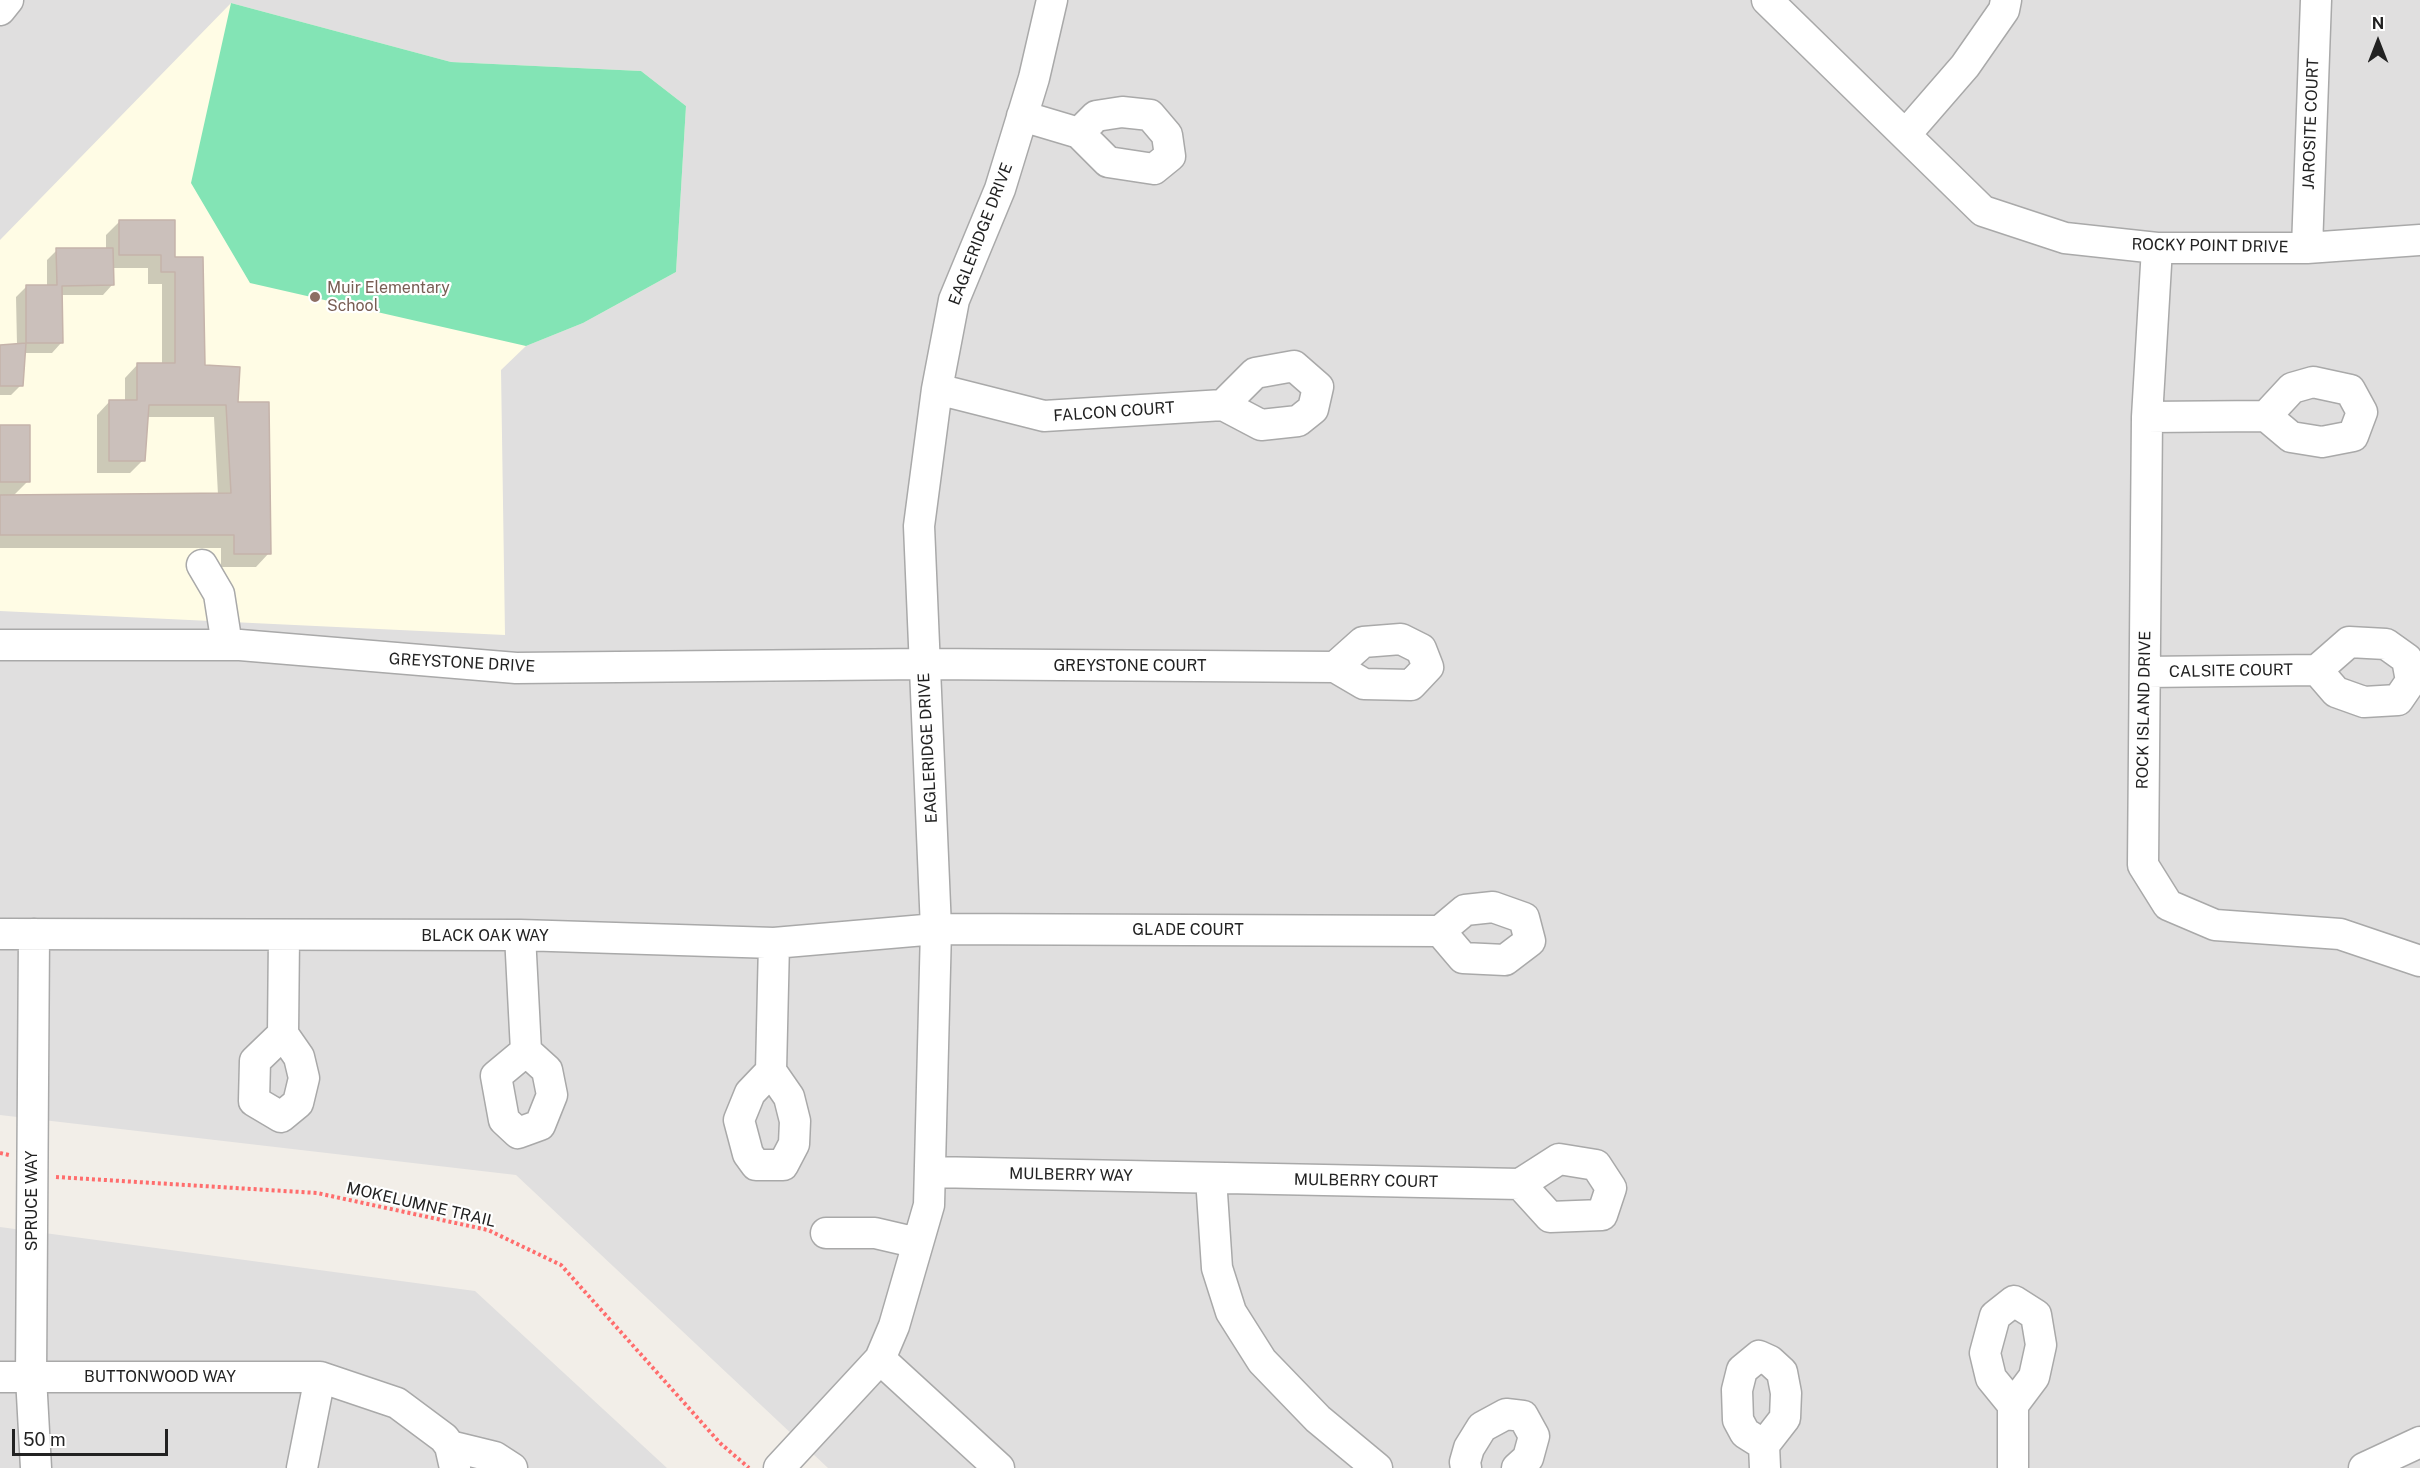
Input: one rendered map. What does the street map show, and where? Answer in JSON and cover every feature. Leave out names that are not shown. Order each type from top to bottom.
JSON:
[{"type":"street","points":[[0,10],[8,0]]},
{"type":"street","name":"EAGLERIDGE DRIVE","points":[[779,1468],[880,1359],[894,1326],[929,1205],[936,929],[919,526],[937,388],[954,300],[1000,189],[1022,116],[1052,0]]},
{"type":"street","name":"ROCKY POINT DRIVE","points":[[1767,0],[1983,211],[2065,238],[2157,248],[2307,248],[2420,240]]},
{"type":"street","points":[[1906,134],[1965,66],[2004,10],[2006,0]]},
{"type":"street","name":"JAROSITE COURT","points":[[2307,248],[2316,0]]},
{"type":"street","points":[[1022,116],[1079,133]]},
{"type":"street","name":"ROCK ISLAND DRIVE","points":[[2157,248],[2147,417],[2143,865],[2169,905],[2216,925],[2340,934],[2420,961]]},
{"type":"street","name":"FALCON COURT","points":[[937,388],[1044,416],[1223,405]]},
{"type":"street","points":[[2147,417],[2266,416]]},
{"type":"street","points":[[202,565],[219,594],[227,645]]},
{"type":"street","name":"GREYSTONE DRIVE","points":[[0,645],[227,645],[516,668],[924,664]]},
{"type":"street","name":"GREYSTONE COURT","points":[[924,664],[1335,667]]},
{"type":"street","name":"CALSITE COURT","points":[[2145,672],[2317,670]]},
{"type":"street","name":"GLADE COURT","points":[[936,929],[1440,931]]},
{"type":"street","name":"BLACK OAK WAY","points":[[0,934],[520,935],[774,944],[936,929]]},
{"type":"street","name":"SPRUCE WAY","points":[[34,934],[31,1377],[36,1468]]},
{"type":"street","points":[[520,935],[526,1051]]},
{"type":"street","points":[[283,1034],[284,936]]},
{"type":"street","points":[[771,1071],[774,944]]},
{"type":"street","name":"MULBERRY WAY","points":[[931,1172],[1211,1178]]},
{"type":"street","points":[[1211,1178],[1217,1268],[1231,1312],[1262,1361],[1318,1419],[1377,1468]]},
{"type":"street","name":"MULBERRY COURT","points":[[1211,1178],[1520,1184]]},
{"type":"street","points":[[826,1233],[875,1233],[918,1243]]},
{"type":"street","points":[[880,1359],[999,1468]]},
{"type":"street","name":"BUTTONWOOD WAY","points":[[0,1377],[320,1377],[397,1403],[444,1438],[453,1457]]},
{"type":"street","points":[[302,1468],[320,1377]]},
{"type":"street","points":[[2013,1405],[2013,1468]]},
{"type":"street","points":[[1466,1468],[1465,1462],[1469,1448],[1482,1427],[1506,1414],[1523,1416],[1534,1436],[1528,1458],[1517,1468]]},
{"type":"street","points":[[2364,1468],[2420,1442]]},
{"type":"street","points":[[453,1457],[495,1457],[512,1468]]},
{"type":"path","name":"MOKELUMNE TRAIL","points":[[0,1153],[14,1156],[51,1177],[317,1193],[488,1230],[561,1265],[720,1443],[749,1468]]},
{"type":"shaded area","points":[[0,0],[2420,0],[2420,1468],[828,1468],[516,1175],[0,1115]]},
{"type":"shaded area","name":"Muir Elementary School","points":[[231,3],[451,62],[641,71],[686,106],[676,272],[583,323],[526,346],[501,370],[505,635],[0,611],[0,240]]},
{"type":"shaded area","points":[[0,1227],[475,1291],[667,1468],[0,1468]]},
{"type":"green space","points":[[231,3],[451,62],[641,71],[686,106],[676,272],[583,323],[526,346],[250,283],[191,183]]},
{"type":"building","points":[[119,220],[175,220],[175,257],[203,257],[205,365],[240,367],[238,402],[269,402],[271,554],[234,554],[234,535],[0,535],[0,495],[231,493],[226,405],[149,405],[145,461],[109,461],[109,400],[137,400],[137,363],[175,363],[175,272],[161,272],[161,255],[119,255]]},
{"type":"building","points":[[56,248],[113,248],[114,285],[62,286],[63,343],[26,343],[26,285],[57,285]]},
{"type":"building","points":[[26,343],[23,386],[0,386],[0,345]]},
{"type":"building","points":[[0,425],[30,425],[30,482],[0,482]]},
{"type":"place","name":"Muir Elementary School","points":[[315,297]]}]
